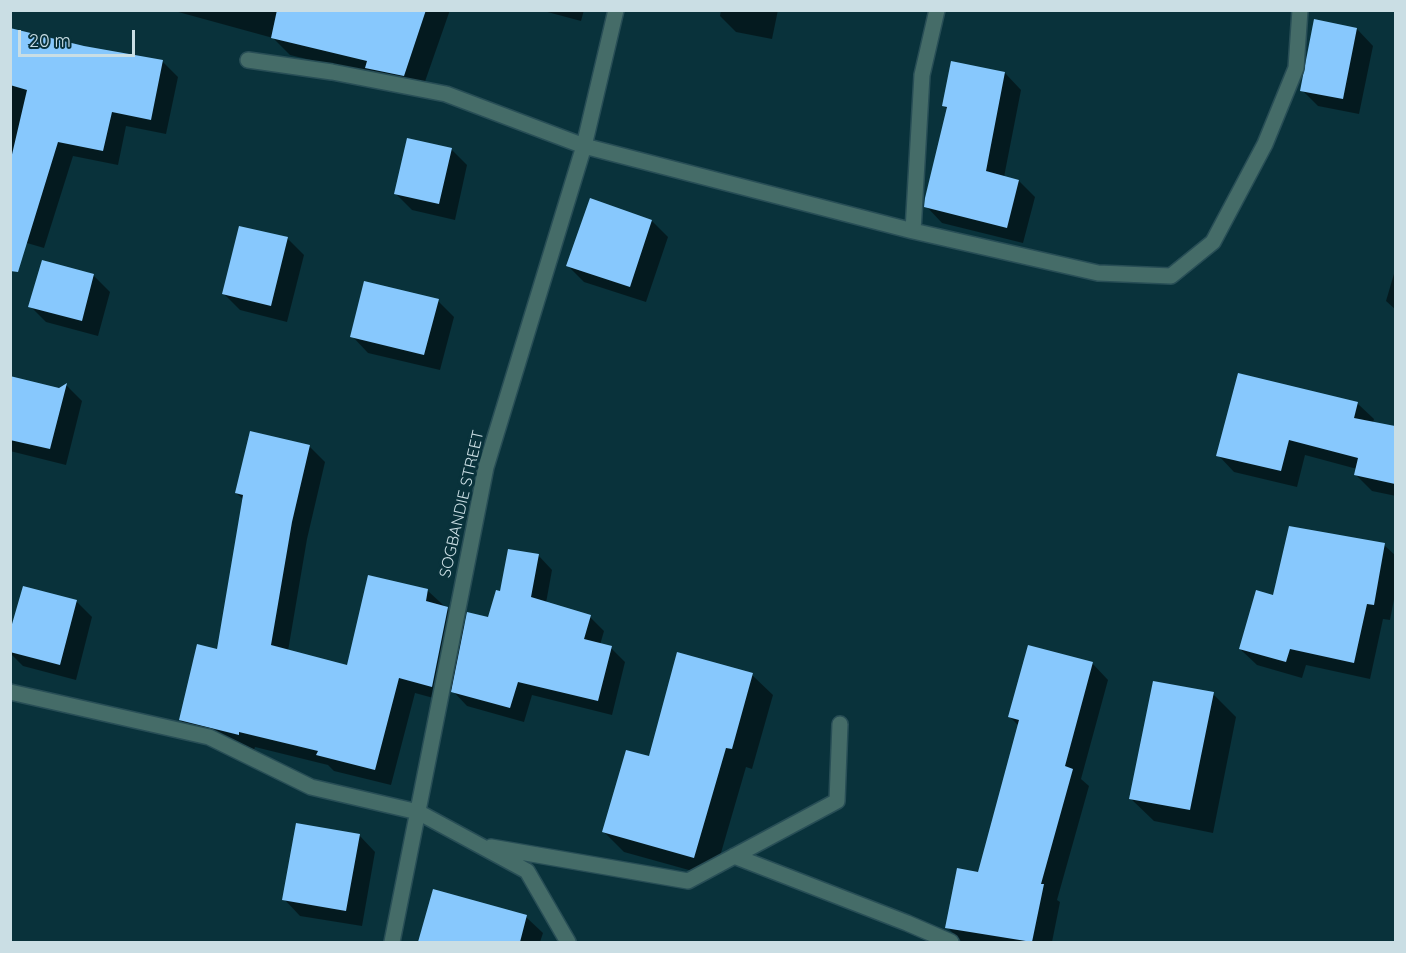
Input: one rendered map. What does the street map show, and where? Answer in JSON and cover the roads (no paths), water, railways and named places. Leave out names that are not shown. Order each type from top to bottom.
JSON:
[{"type":"street","name":"SOGBANDIE STREET","points":[[392,942],[486,467],[584,146],[616,10]]},
{"type":"street","points":[[913,231],[922,75],[936,10]]},
{"type":"street","points":[[248,60],[332,72],[446,94],[584,146],[913,231],[1098,273],[1171,276],[1213,242],[1265,144],[1296,68],[1300,10]]},
{"type":"street","points":[[10,692],[209,737],[311,787],[418,812],[527,871],[568,942]]},
{"type":"street","points":[[479,845],[688,881],[837,801],[840,724]]},
{"type":"street","points":[[734,856],[951,942]]}]
